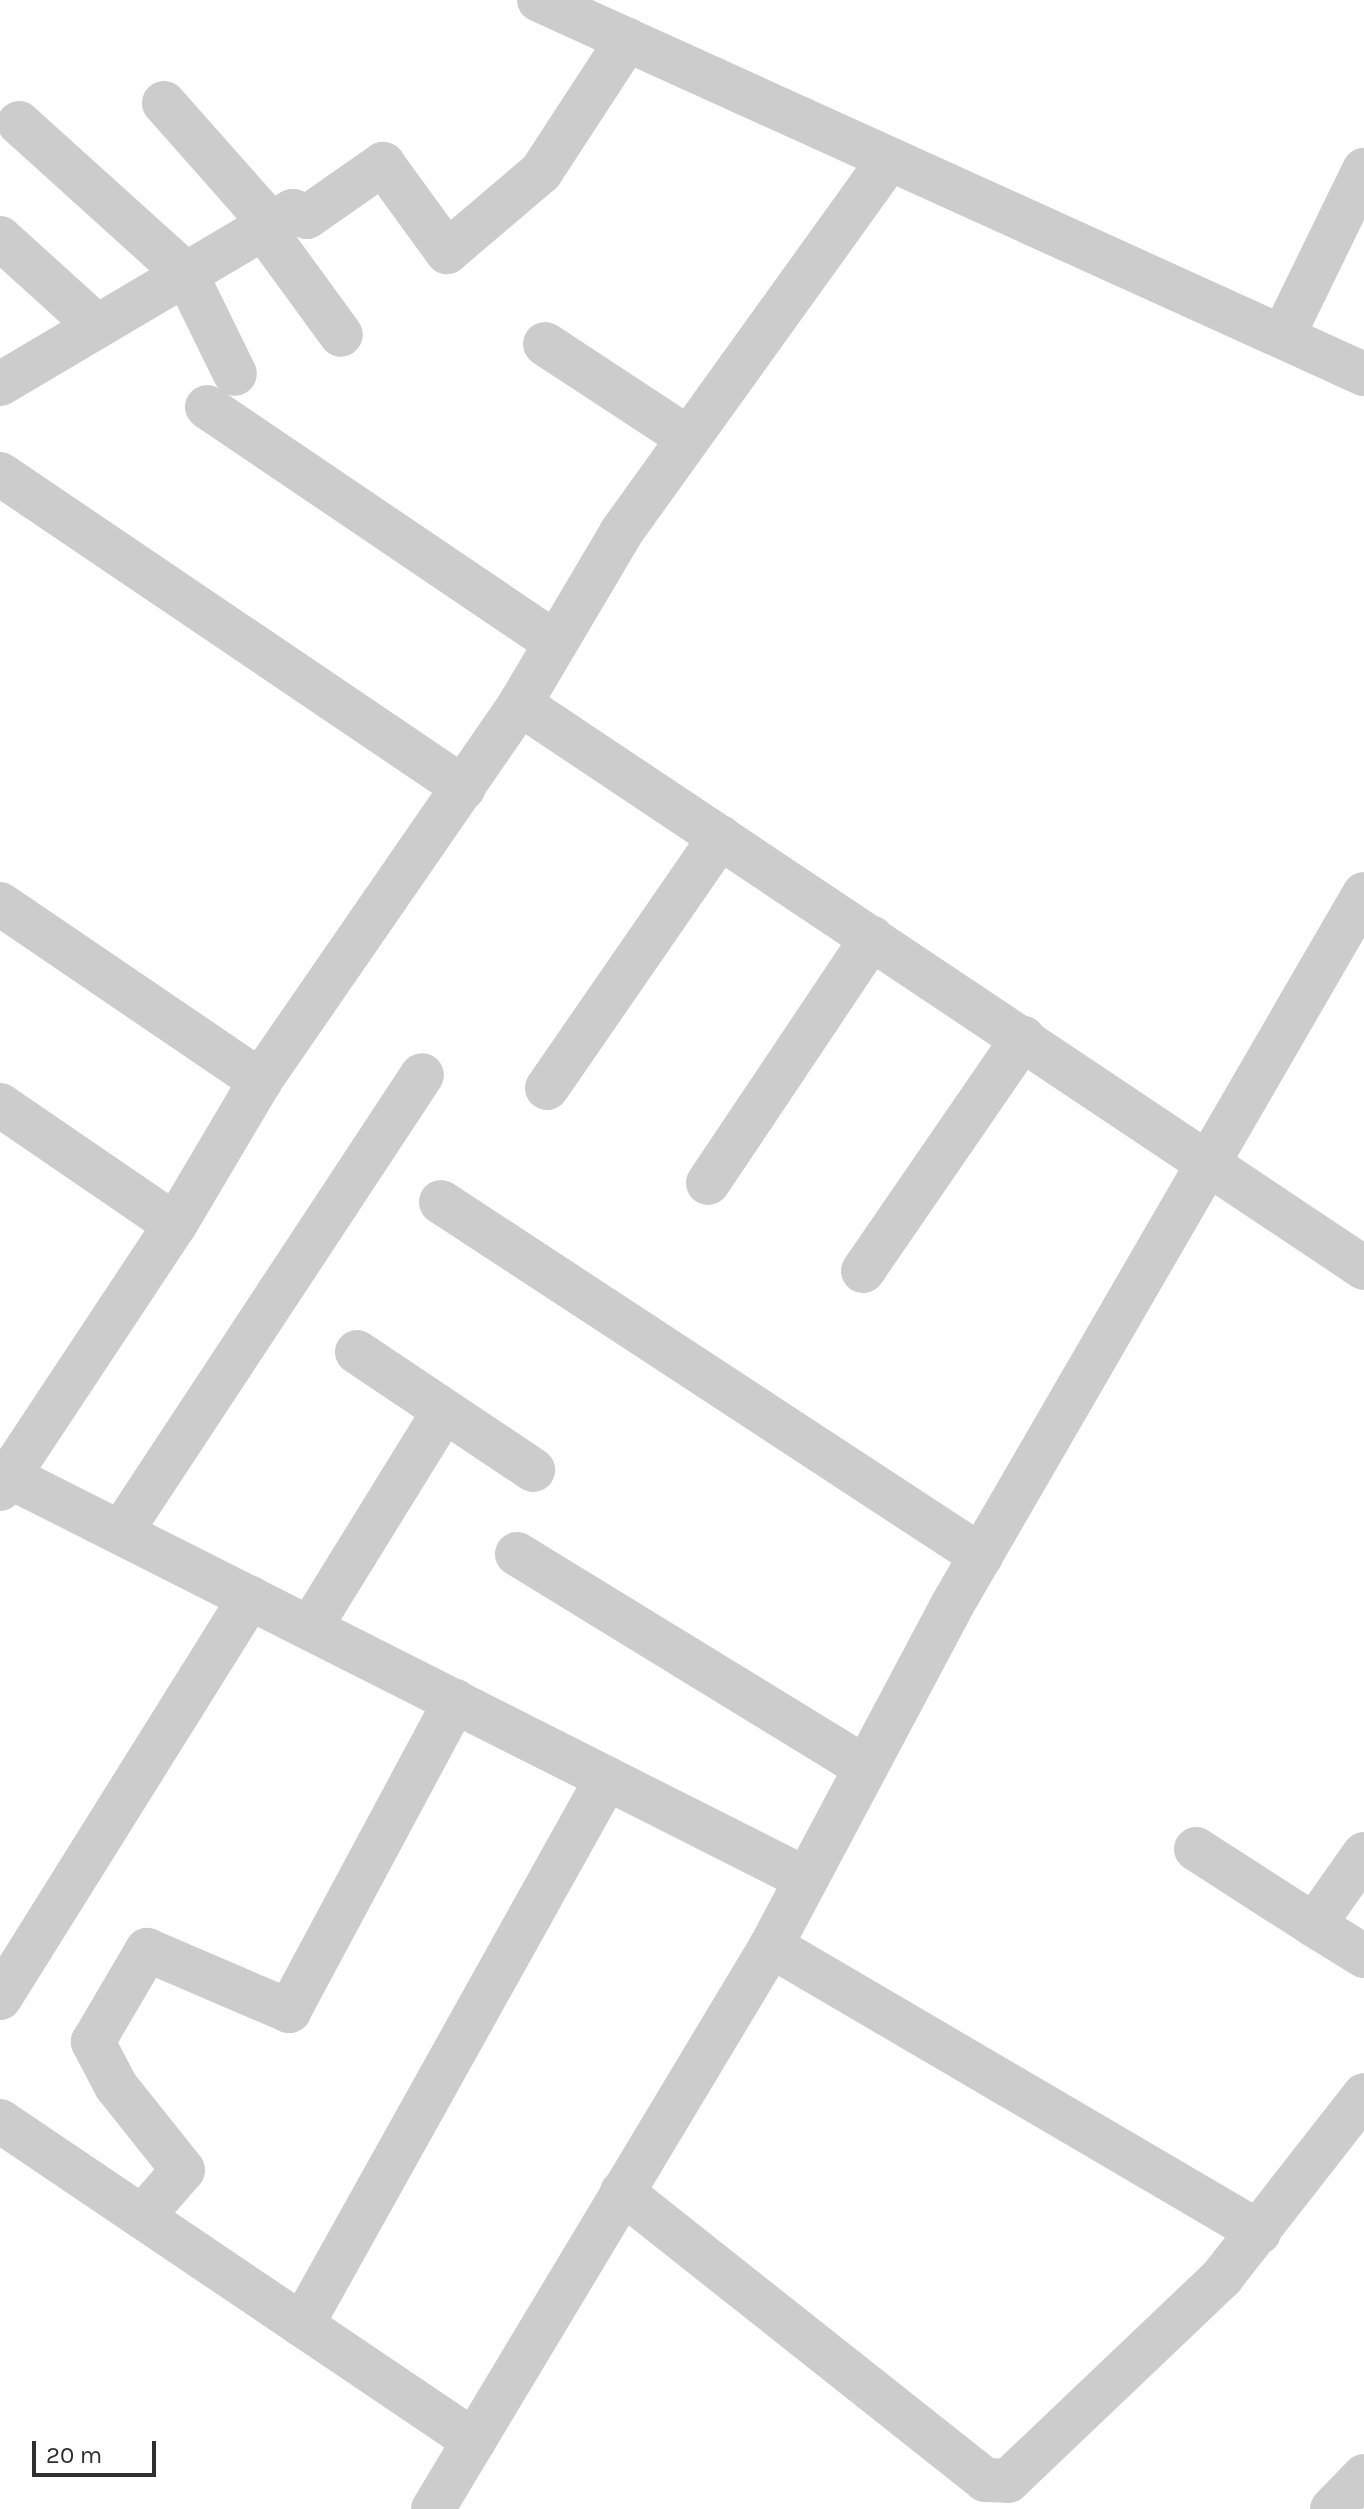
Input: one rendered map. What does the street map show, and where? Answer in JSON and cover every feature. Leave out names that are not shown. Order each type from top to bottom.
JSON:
[{"type":"street","points":[[539,0],[888,161],[1364,374]]},
{"type":"street","points":[[0,384],[293,211],[307,217],[383,164],[447,252],[541,172],[627,40]]},
{"type":"street","points":[[164,103],[267,226],[341,335]]},
{"type":"street","points":[[19,123],[186,274],[235,374]]},
{"type":"street","points":[[806,1879],[121,1532],[3,1479],[175,1225],[260,1081],[520,704],[621,533],[888,161]]},
{"type":"street","points":[[1283,336],[1364,170]]},
{"type":"street","points":[[0,238],[97,326]]},
{"type":"street","points":[[545,344],[688,438]]},
{"type":"street","points":[[207,407],[556,643]]},
{"type":"street","points":[[0,474],[464,788]]},
{"type":"street","points":[[520,704],[1364,1268]]},
{"type":"street","points":[[547,1088],[720,837]]},
{"type":"street","points":[[433,2509],[771,1946],[981,1556],[1211,1164],[1364,894]]},
{"type":"street","points":[[0,904],[260,1081]]},
{"type":"street","points":[[708,1183],[872,938]]},
{"type":"street","points":[[863,1271],[1023,1038]]},
{"type":"street","points":[[121,1532],[422,1075]]},
{"type":"street","points":[[0,1105],[175,1225]]},
{"type":"street","points":[[441,1202],[981,1556]]},
{"type":"street","points":[[357,1352],[533,1470]]},
{"type":"street","points":[[310,1628],[444,1411]]},
{"type":"street","points":[[517,1554],[866,1768]]},
{"type":"street","points":[[0,1998],[250,1598]]},
{"type":"street","points":[[142,2217],[183,2170],[116,2086],[93,2042],[147,1950],[289,2011],[455,1701]]},
{"type":"street","points":[[302,2325],[607,1778]]},
{"type":"street","points":[[1196,1849],[1364,1956]]},
{"type":"street","points":[[1314,1925],[1364,1854]]},
{"type":"street","points":[[771,1946],[1259,2232]]},
{"type":"street","points":[[622,2192],[985,2480],[995,2482],[1020,2473],[1222,2277],[1364,2095]]},
{"type":"street","points":[[0,2121],[474,2441]]},
{"type":"street","points":[[1332,2509],[1364,2476]]}]
